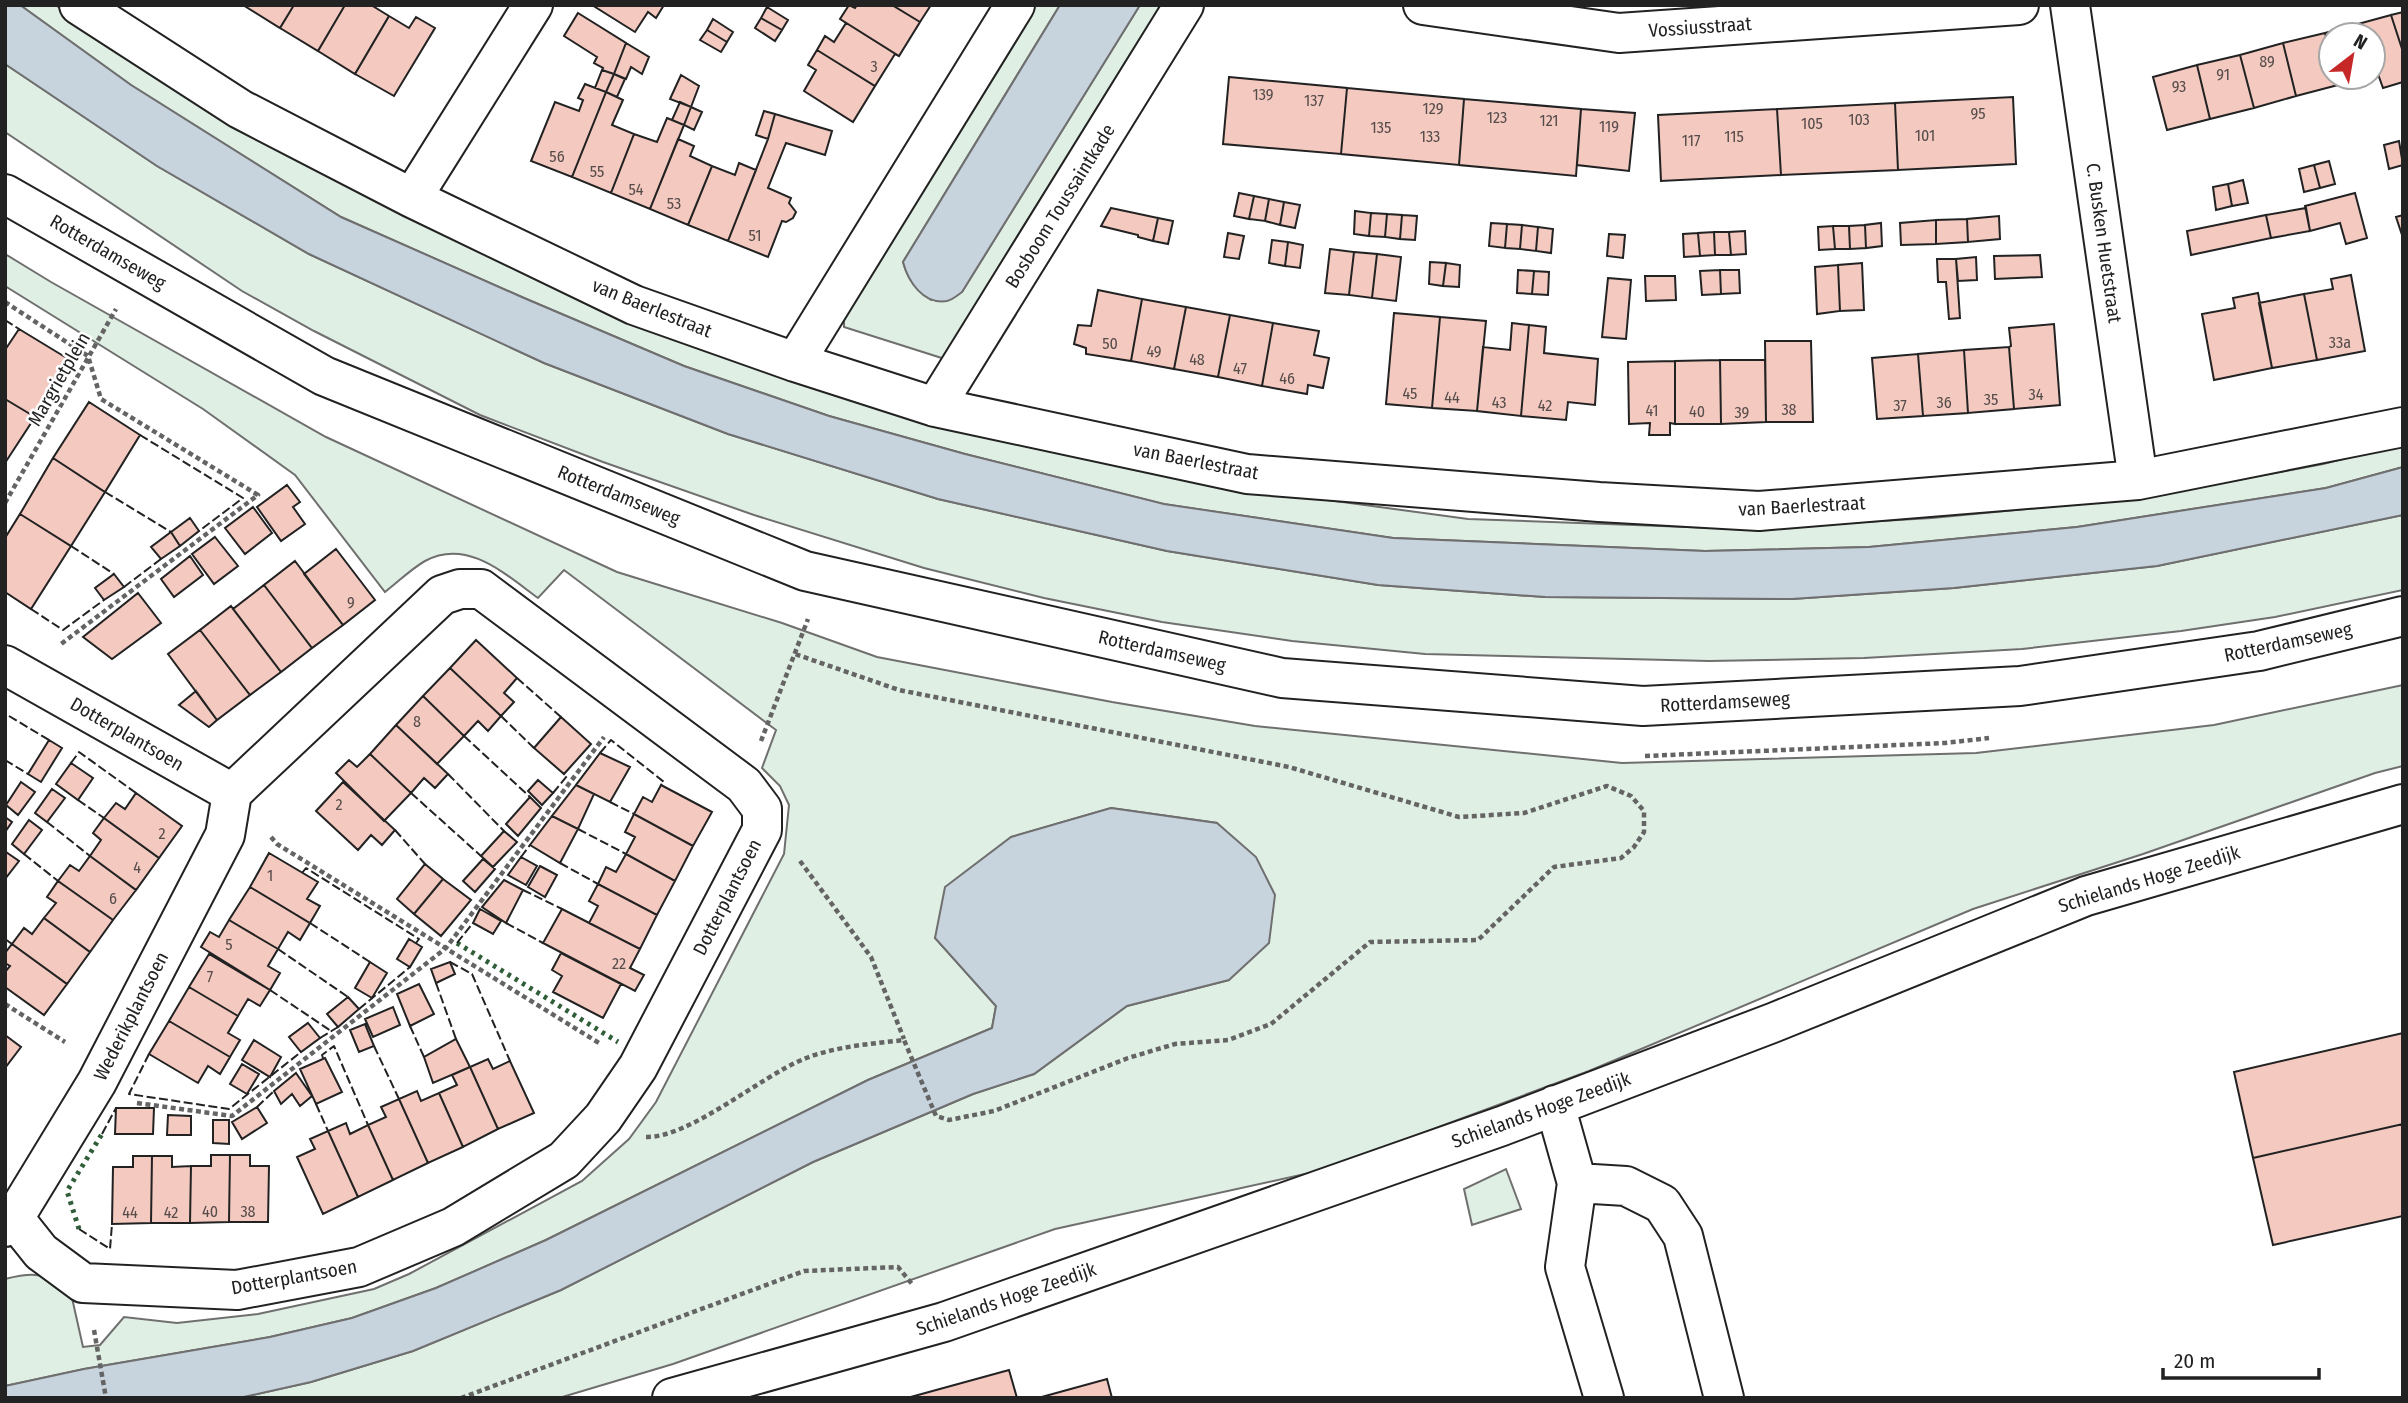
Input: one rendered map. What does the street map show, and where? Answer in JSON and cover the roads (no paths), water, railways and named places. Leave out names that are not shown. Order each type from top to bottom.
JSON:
[{"type":"street","name":"van Baerlestraat","points":[[79,5],[240,108],[412,198],[634,304],[795,362],[935,407],[1247,474],[1613,503],[1759,511],[2138,480],[2403,427]]},
{"type":"street","points":[[412,198],[533,5]]},
{"type":"street","points":[[795,362],[1015,5]]},
{"type":"street","name":"Bosboom Toussaintkade","points":[[935,407],[1184,5]]},
{"type":"street","name":"Vossiusstraat","points":[[1423,5],[1619,33],[2020,5]]},
{"type":"street","name":"C. Busken Huetstraat","points":[[2070,5],[2138,480]]},
{"type":"street","name":"Rotterdamseweg","points":[[5,194],[324,376],[804,571],[1282,678],[1643,706],[2006,687],[2259,651],[2403,616]]},
{"type":"street","name":"Dotterplantsoen","points":[[10,1222],[41,1252],[83,1283],[237,1290],[359,1267],[453,1227],[564,1160],[603,1118],[638,1067],[762,830],[762,808],[744,785],[481,589],[460,589],[442,595],[232,793],[13,669]]},
{"type":"street","name":"Wederikplantsoen","points":[[10,1222],[97,1082],[225,835],[232,793]]},
{"type":"street","name":"Schielands Hoge Zeedijk","points":[[672,1398],[944,1322],[1555,1105],[1775,1022],[2086,896],[2403,804]]},
{"type":"street","points":[[1555,1105],[1577,1183],[1565,1268],[1604,1398]]},
{"type":"street","points":[[1577,1183],[1626,1186],[1662,1204],[1683,1236],[1724,1398]]}]
